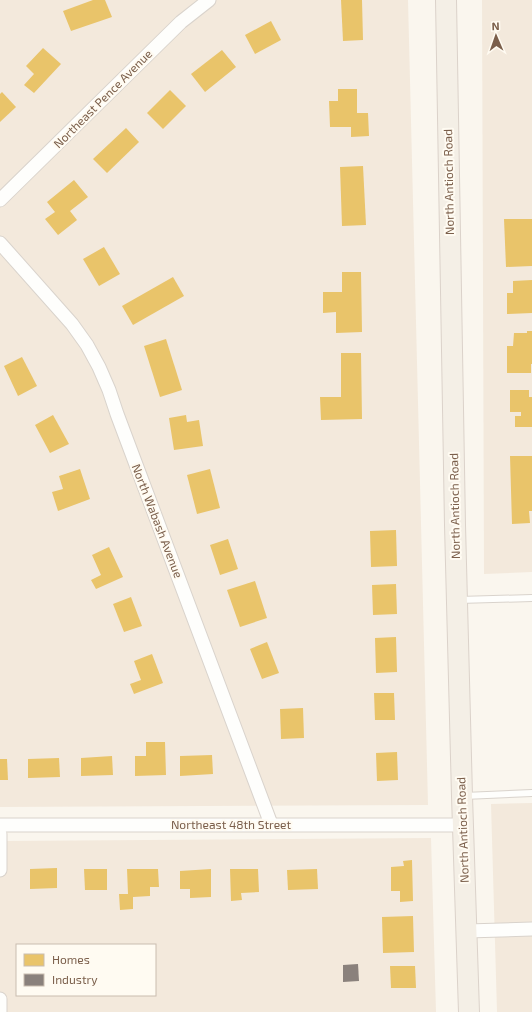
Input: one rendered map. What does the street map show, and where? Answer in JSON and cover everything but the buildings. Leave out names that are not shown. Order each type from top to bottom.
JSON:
[{"type":"main road","name":"North Antioch Road","points":[[446,0],[457,600],[469,1012]]},
{"type":"street","name":"Northeast Pence Avenue","points":[[0,200],[181,22],[209,0]]},
{"type":"street","name":"North Wabash Avenue","points":[[0,243],[72,324],[87,345],[99,367],[109,390],[271,824]]},
{"type":"street","name":"Northeast 48th Street","points":[[0,825],[463,825]]},
{"type":"street","points":[[0,834],[0,870]]},
{"type":"street","points":[[467,931],[532,929]]},
{"type":"street","points":[[0,999],[0,1012]]},
{"type":"lane","points":[[457,600],[532,598]]},
{"type":"lane","points":[[462,796],[532,793]]},
{"type":"shaded area","points":[[0,0],[408,0],[428,805],[0,807]]},
{"type":"shaded area","points":[[482,0],[532,0],[532,572],[484,574]]},
{"type":"shaded area","points":[[532,803],[532,1012],[497,1012],[491,804]]},
{"type":"shaded area","points":[[431,838],[436,1012],[0,1012],[0,841]]}]
